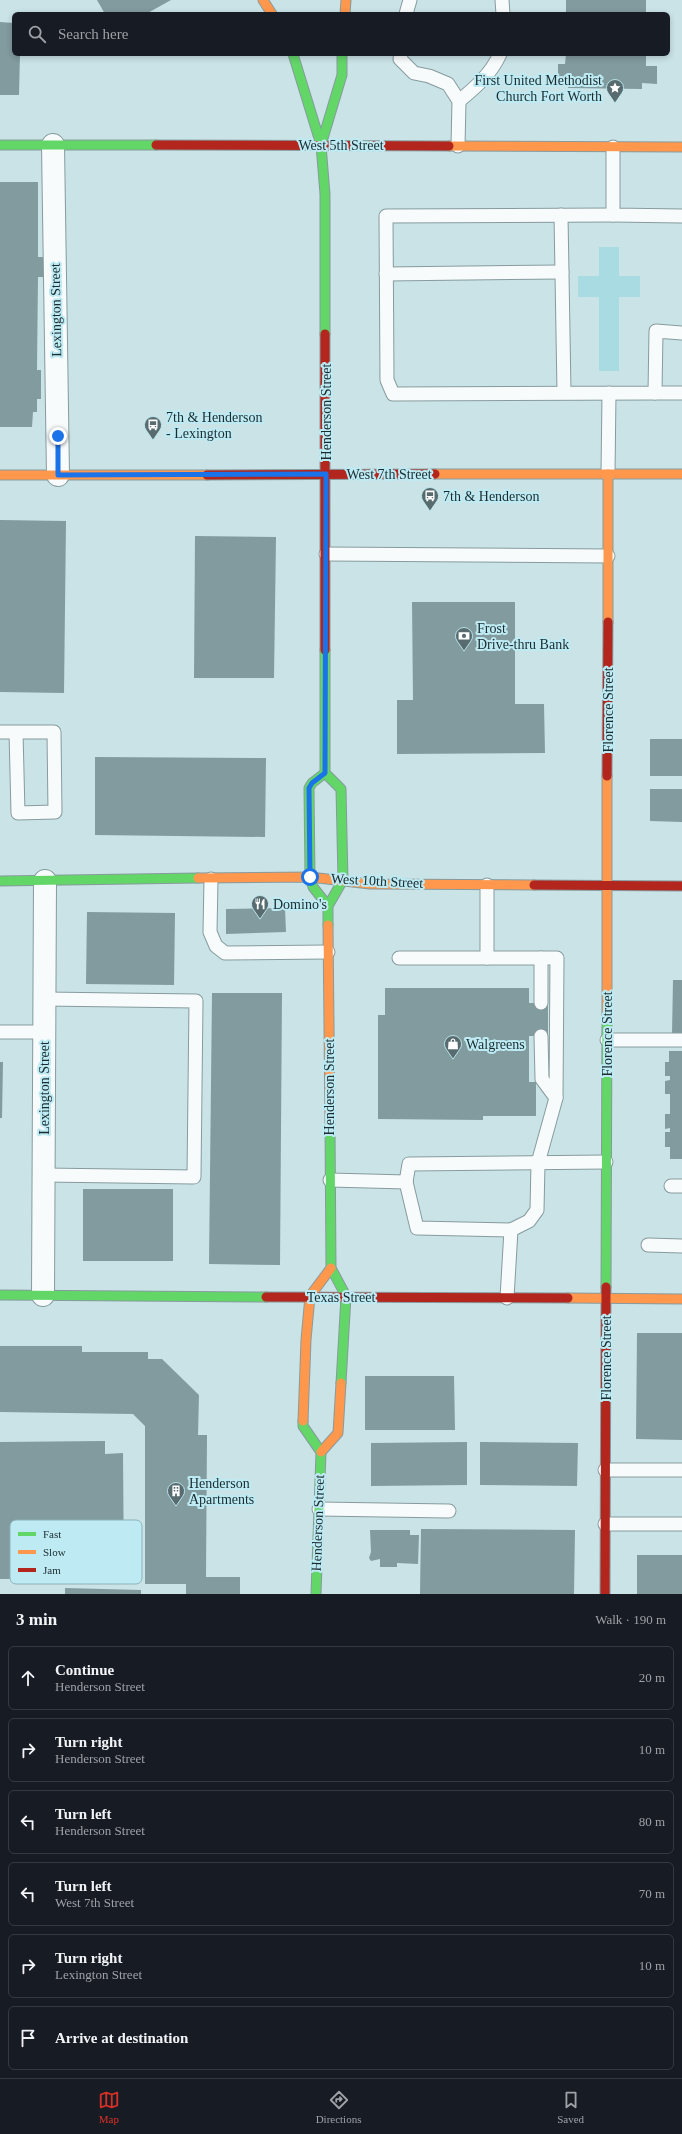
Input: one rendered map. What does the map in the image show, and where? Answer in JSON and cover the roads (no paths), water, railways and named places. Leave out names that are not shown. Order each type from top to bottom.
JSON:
[{"type":"street","points":[[263,0],[271,12]]},
{"type":"street","points":[[345,12],[346,0]]},
{"type":"street","name":"Henderson Street","points":[[294,56],[321,145],[326,228],[325,773]]},
{"type":"street","points":[[321,145],[342,76],[342,56]]},
{"type":"street","name":"West 5th Street","points":[[0,145],[682,147]]},
{"type":"street","name":"Lexington Street","points":[[53,145],[58,475]]},
{"type":"street","name":"West 7th Street","points":[[0,474],[682,474]]},
{"type":"street","name":"Florence Street","points":[[605,1594],[608,474]]},
{"type":"street","points":[[328,906],[313,887],[310,877],[309,788],[312,783],[325,773],[341,789],[343,880]]},
{"type":"street","name":"West 10th Street","points":[[0,881],[310,877],[370,884],[682,886]]},
{"type":"street","name":"Henderson Street","points":[[343,880],[328,906],[328,952],[331,1268],[346,1296]]},
{"type":"street","name":"Lexington Street","points":[[43,1295],[45,881]]},
{"type":"street","points":[[331,1268],[310,1296],[306,1340],[303,1426],[321,1452],[338,1433],[346,1296]]},
{"type":"street","name":"Texas Street","points":[[0,1294],[682,1298]]},
{"type":"street","name":"Henderson Street","points":[[316,1594],[321,1452]]},
{"type":"lane","points":[[407,12],[410,0]]},
{"type":"lane","points":[[502,0],[503,12]]},
{"type":"lane","points":[[401,56],[400,59],[414,73],[429,76],[448,84],[459,100],[458,146]]},
{"type":"lane","points":[[459,100],[482,82],[495,65],[499,56]]},
{"type":"lane","points":[[613,147],[613,215]]},
{"type":"lane","points":[[561,215],[564,392]]},
{"type":"lane","points":[[682,216],[386,216],[387,380],[393,394],[564,392],[682,393]]},
{"type":"lane","points":[[386,274],[562,272]]},
{"type":"lane","points":[[655,393],[656,331],[682,332]]},
{"type":"lane","points":[[608,474],[609,393]]},
{"type":"lane","points":[[326,554],[608,556]]},
{"type":"lane","points":[[0,732],[16,732],[54,732],[55,812],[18,813],[16,732]]},
{"type":"lane","points":[[211,879],[210,932],[216,946],[225,953],[328,952]]},
{"type":"lane","points":[[487,885],[487,958]]},
{"type":"lane","points":[[399,958],[557,958],[556,1098],[538,1163],[537,1210],[529,1221],[511,1230],[417,1228],[406,1182],[409,1164],[538,1163],[606,1162]]},
{"type":"lane","points":[[541,958],[541,1003]]},
{"type":"lane","points":[[43,1175],[194,1177],[196,1001],[44,999]]},
{"type":"lane","points":[[0,1032],[44,1032]]},
{"type":"lane","points":[[541,1036],[542,1079],[556,1098]]},
{"type":"lane","points":[[607,1040],[682,1040]]},
{"type":"lane","points":[[330,1180],[406,1182]]},
{"type":"lane","points":[[507,1298],[511,1230]]},
{"type":"lane","points":[[648,1245],[682,1246]]},
{"type":"lane","points":[[606,1470],[682,1470]]},
{"type":"lane","points":[[319,1509],[449,1511]]},
{"type":"lane","points":[[605,1524],[682,1524]]},
{"type":"place","name":"First United Methodist Church Fort Worth","points":[[615,103]]},
{"type":"place","name":"7th & Henderson - Lexington","points":[[153,440]]},
{"type":"place","name":"7th & Henderson","points":[[430,511]]},
{"type":"place","name":"Frost Drive-thru Bank","points":[[464,651]]},
{"type":"place","name":"Domino's","points":[[260,919]]},
{"type":"place","name":"Walgreens","points":[[453,1059]]},
{"type":"place","name":"Henderson Apartments","points":[[176,1506]]}]
